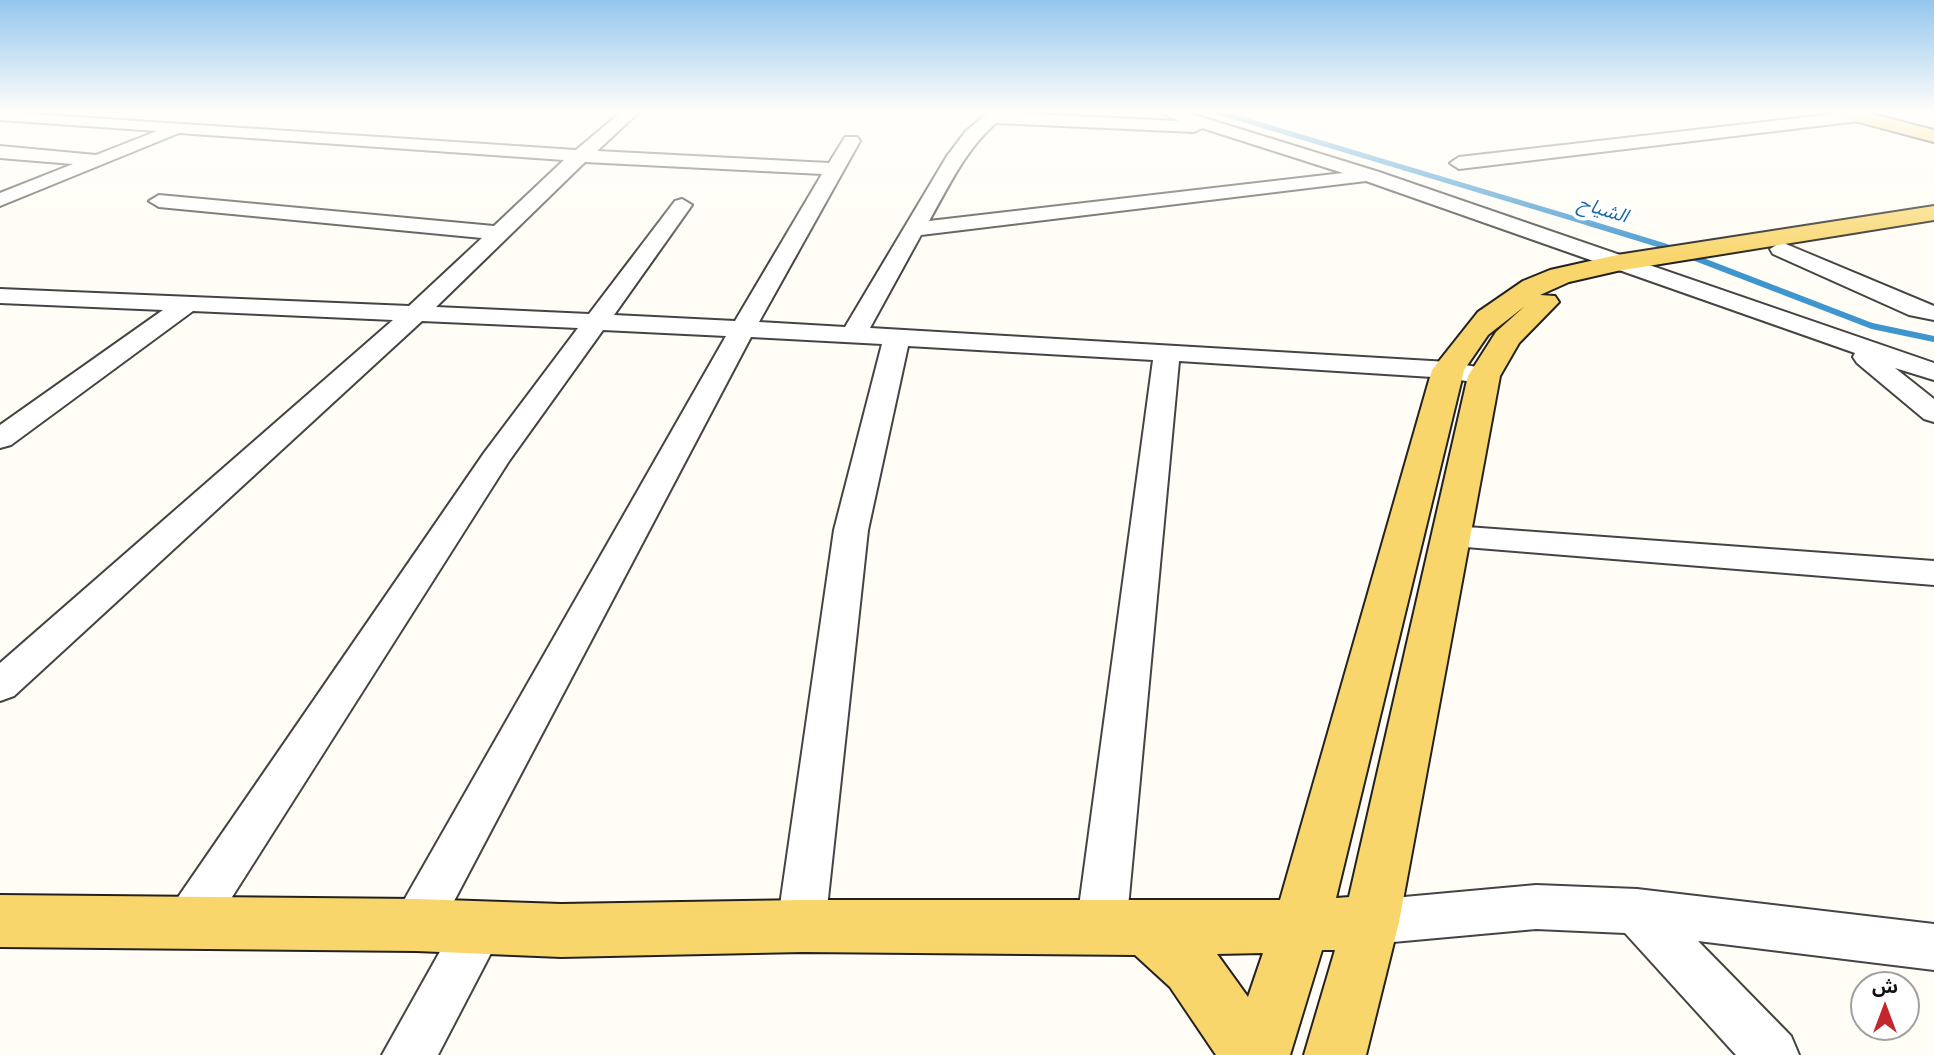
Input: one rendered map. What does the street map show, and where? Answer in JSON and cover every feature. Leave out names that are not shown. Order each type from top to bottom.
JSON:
[{"type":"main road","points":[[1710,256],[1934,213]]},
{"type":"main road","points":[[1259,1055],[1301,926],[1477,329],[1533,287],[1560,276],[1781,249],[1934,225]]},
{"type":"main road","points":[[1335,1055],[1371,922],[1454,537],[1466,373]]},
{"type":"main road","points":[[0,921],[416,925],[478,930],[801,926],[1125,930],[1371,922]]},
{"type":"main road","points":[[1125,930],[1191,967],[1253,1055]]},
{"type":"street","points":[[0,200],[98,161]]},
{"type":"street","points":[[0,686],[418,311],[574,161]]},
{"type":"street","points":[[682,161],[833,169]]},
{"type":"street","points":[[416,925],[838,161]]},
{"type":"street","points":[[853,335],[953,161]]},
{"type":"street","points":[[1323,161],[1642,265],[1854,346],[1934,372]]},
{"type":"street","points":[[1459,163],[1473,161]]},
{"type":"street","points":[[911,230],[1372,176]]},
{"type":"street","points":[[159,201],[499,233]]},
{"type":"street","points":[[189,922],[495,459],[682,205]]},
{"type":"street","points":[[1781,249],[1918,310],[1934,313]]},
{"type":"street","points":[[0,296],[418,311],[597,323],[1167,352],[1466,373]]},
{"type":"street","points":[[0,439],[188,303]]},
{"type":"street","points":[[801,926],[851,530],[897,338]]},
{"type":"street","points":[[1854,346],[1934,414]]},
{"type":"street","points":[[1125,930],[1167,352]]},
{"type":"street","points":[[1454,537],[1934,573]]},
{"type":"street","points":[[1371,922],[1536,907],[1637,911],[1934,947]]},
{"type":"street","points":[[1637,911],[1772,1055]]},
{"type":"street","points":[[409,1055],[478,930]]},
{"type":"waterway","name":"الشياح","points":[[1382,161],[1595,225]]},
{"type":"waterway","name":"الشياح","points":[[1589,223],[1664,246],[1872,326],[1934,339]]}]
